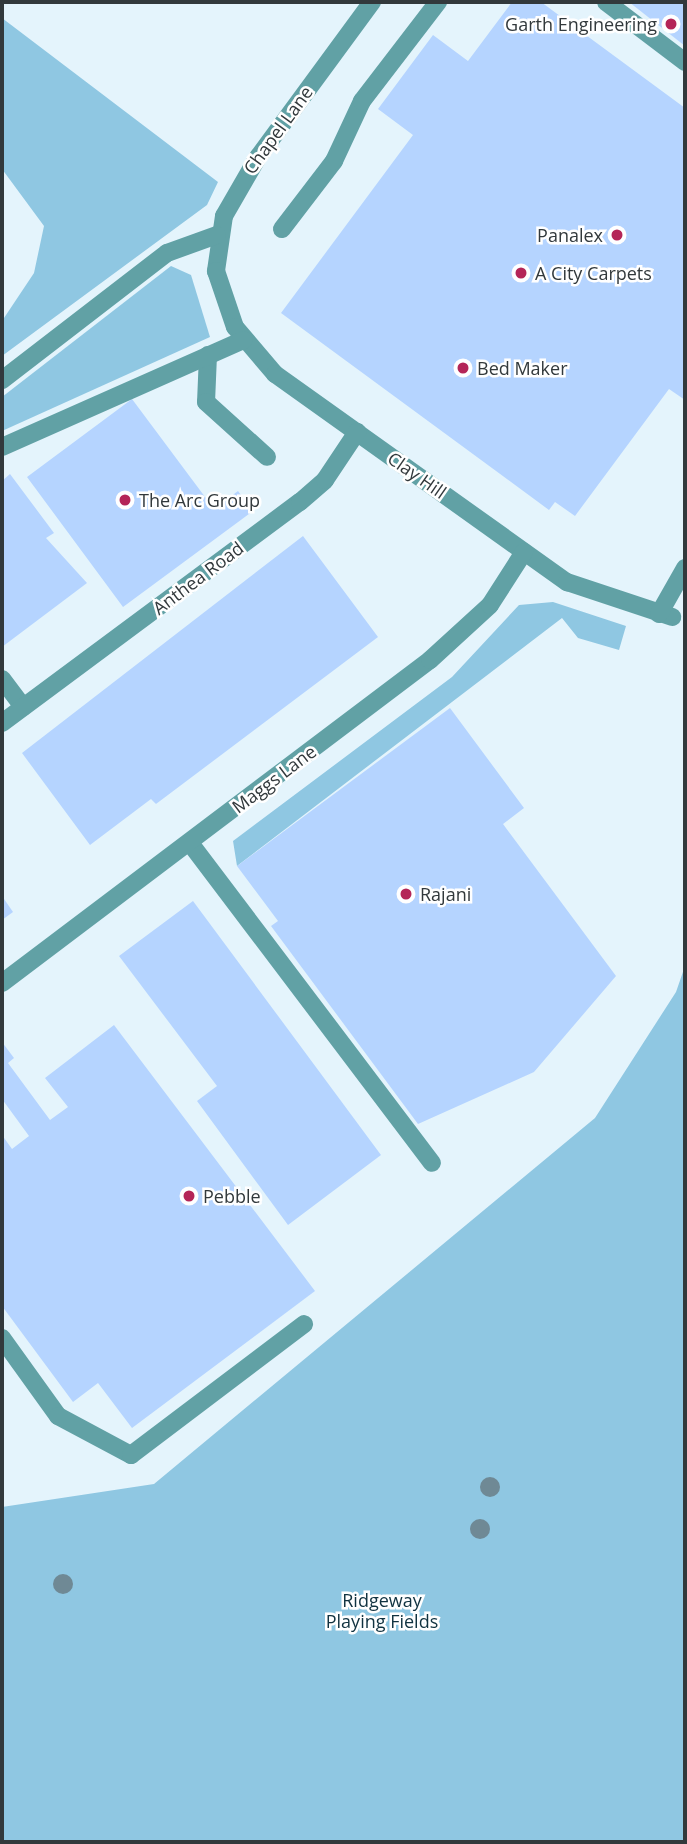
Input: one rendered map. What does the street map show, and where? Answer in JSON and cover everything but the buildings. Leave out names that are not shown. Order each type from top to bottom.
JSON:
[{"type":"street","name":"Chapel Lane","points":[[216,271],[217,235],[242,180],[372,2]]},
{"type":"street","points":[[282,229],[334,161],[362,101],[438,2]]},
{"type":"street","points":[[606,2],[685,62]]},
{"type":"street","points":[[2,380],[167,253],[217,235]]},
{"type":"street","name":"Clay Hill","points":[[216,271],[243,340],[263,364],[524,552],[584,591],[666,615],[685,568]]},
{"type":"street","points":[[2,447],[243,340]]},
{"type":"street","points":[[208,355],[206,402],[267,457]]},
{"type":"street","name":"Anthea Road","points":[[2,723],[319,486],[357,432]]},
{"type":"street","name":"Maggs Lane","points":[[2,983],[449,644],[490,605],[524,552]]},
{"type":"street","points":[[2,679],[23,708]]},
{"type":"street","points":[[190,842],[432,1163]]},
{"type":"street","points":[[2,1338],[58,1416],[131,1455],[304,1324]]},
{"type":"green space","points":[[2,18],[218,182],[207,205],[2,356],[2,321],[34,273],[44,226],[2,169]]},
{"type":"green space","points":[[171,266],[191,275],[210,337],[2,431],[2,397]]},
{"type":"green space","points":[[553,602],[626,626],[619,650],[578,638],[562,618],[237,866],[233,841],[452,677],[519,605]]},
{"type":"green space","name":"Ridgeway Playing Fields","points":[[685,966],[685,1842],[2,1842],[2,1507],[154,1484],[595,1118],[676,992]]},
{"type":"place","name":"Garth Engineering","points":[[671,24]]},
{"type":"place","name":"Panalex","points":[[617,235]]},
{"type":"place","name":"A City Carpets","points":[[521,273]]},
{"type":"place","name":"Bed Maker","points":[[463,368]]},
{"type":"place","name":"The Arc Group","points":[[125,500]]},
{"type":"place","name":"Rajani","points":[[406,894]]},
{"type":"place","name":"Pebble","points":[[189,1196]]}]
